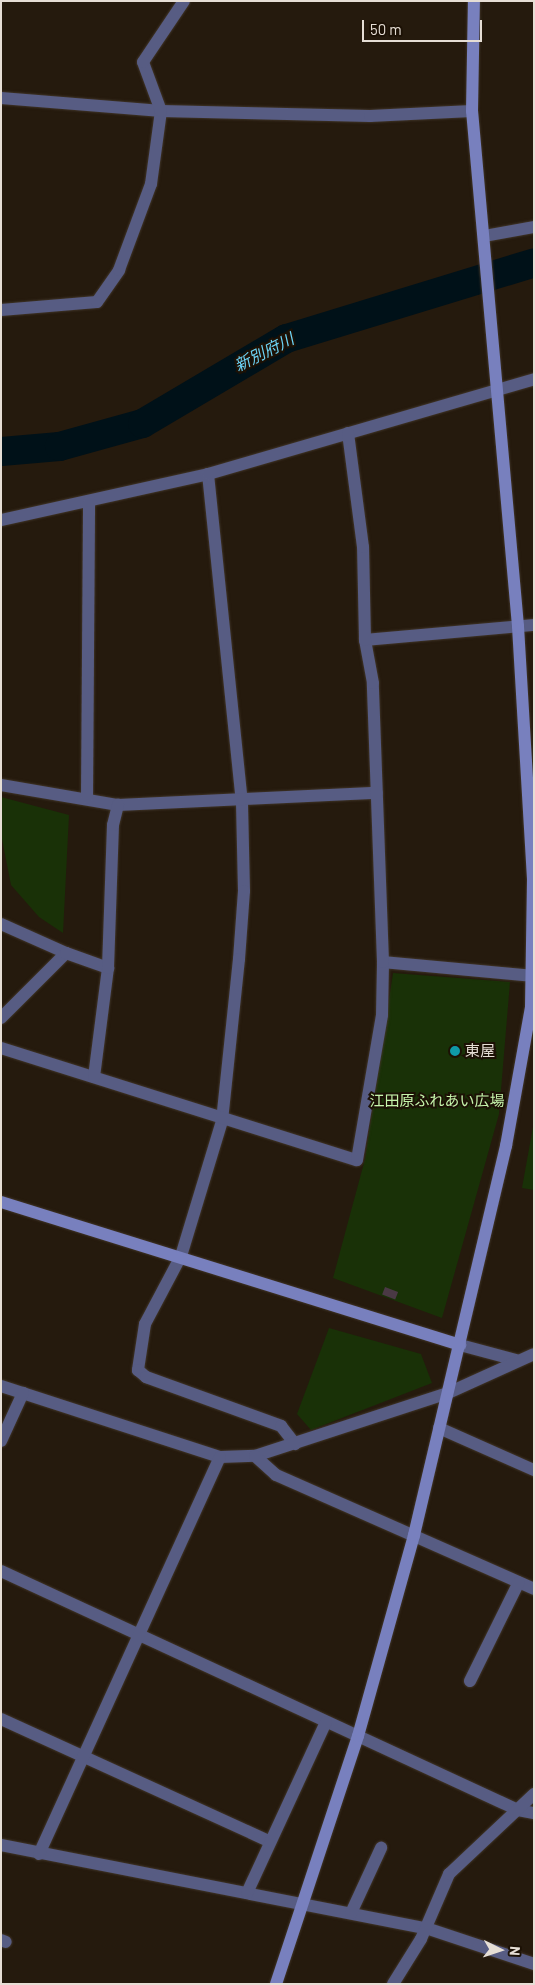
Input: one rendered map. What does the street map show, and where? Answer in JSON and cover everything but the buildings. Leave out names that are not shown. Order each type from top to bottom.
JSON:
[{"type":"street","points":[[1,310],[97,302],[119,270],[151,184],[161,111],[143,62],[184,1]]},
{"type":"street","points":[[276,1984],[301,1902],[358,1736],[414,1535],[506,1146],[532,1007],[533,879],[518,626],[472,111],[474,1]]},
{"type":"street","points":[[1,98],[161,111],[370,116],[472,111]]},
{"type":"street","points":[[484,236],[534,227]]},
{"type":"street","points":[[1,520],[89,502],[208,474],[534,379]]},
{"type":"street","points":[[1,1048],[222,1120],[357,1160],[382,1015],[383,962],[373,683],[365,640],[363,547],[348,433]]},
{"type":"street","points":[[208,474],[242,803],[244,891],[222,1120],[181,1256],[145,1324],[138,1370],[146,1378],[281,1426],[294,1444]]},
{"type":"street","points":[[86,798],[89,502]]},
{"type":"street","points":[[365,640],[534,625]]},
{"type":"street","points":[[1,785],[86,798],[118,805],[242,803],[377,793]]},
{"type":"street","points":[[94,1077],[108,968],[112,825],[118,805]]},
{"type":"street","points":[[1,924],[66,953],[108,968]]},
{"type":"street","points":[[1,1018],[66,953]]},
{"type":"street","points":[[383,962],[532,976]]},
{"type":"street","points":[[1,1202],[181,1256],[460,1345],[516,1360]]},
{"type":"street","points":[[1,1386],[220,1457],[255,1456],[448,1393],[516,1360],[534,1354]]},
{"type":"street","points":[[1,1441],[23,1393]]},
{"type":"street","points":[[439,1428],[534,1470]]},
{"type":"street","points":[[255,1456],[276,1475],[534,1589]]},
{"type":"street","points":[[39,1854],[220,1457]]},
{"type":"street","points":[[1,1571],[518,1810],[534,1813]]},
{"type":"street","points":[[470,1681],[519,1582]]},
{"type":"street","points":[[1,1719],[269,1841]]},
{"type":"street","points":[[247,1893],[269,1841],[326,1722]]},
{"type":"street","points":[[393,1984],[426,1928],[449,1874],[534,1794]]},
{"type":"street","points":[[1,1845],[39,1854],[301,1902],[426,1928],[534,1964]]},
{"type":"street","points":[[351,1913],[381,1848]]},
{"type":"green space","points":[[1,797],[69,815],[63,933],[39,917],[11,885],[1,834]]},
{"type":"green space","name":"江田原ふれあい広場","points":[[393,973],[510,982],[499,1114],[442,1318],[333,1278],[365,1159]]},
{"type":"green space","name":"江田原ふれあい広場","points":[[534,1121],[534,1190],[522,1188]]},
{"type":"green space","points":[[329,1328],[421,1354],[432,1383],[311,1430],[297,1414]]},
{"type":"waterway","name":"新別府川","points":[[1,451],[59,446],[142,423],[286,338],[534,262]]},
{"type":"place","name":"東屋","points":[[455,1051]]}]
